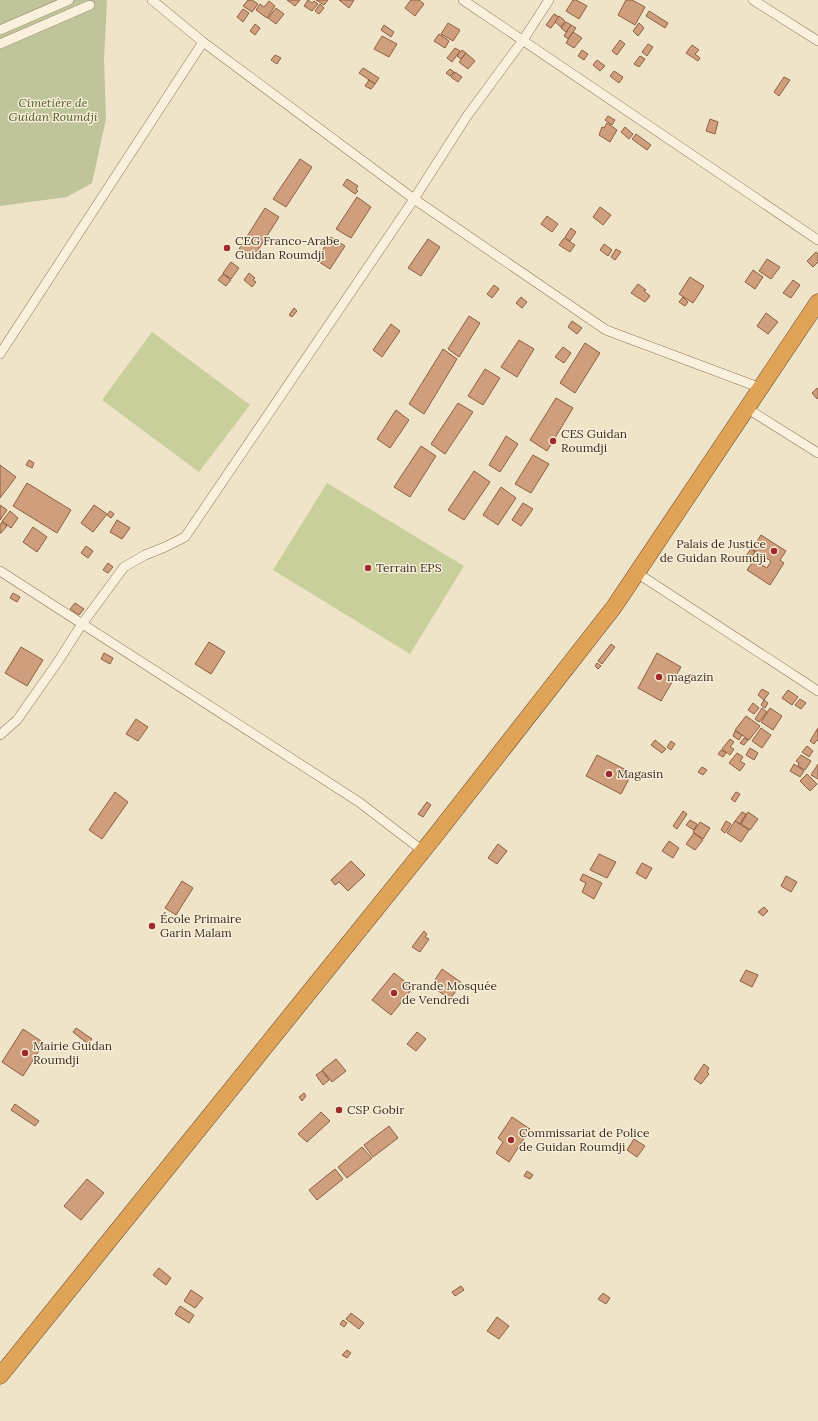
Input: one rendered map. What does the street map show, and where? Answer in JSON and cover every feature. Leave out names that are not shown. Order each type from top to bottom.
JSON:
[{"type":"highway","points":[[0,1376],[423,851],[614,607],[748,409],[818,302]]},
{"type":"street","points":[[0,30],[69,0]]},
{"type":"street","points":[[152,0],[203,42],[414,199],[606,330],[762,388]]},
{"type":"street","points":[[463,0],[818,240]]},
{"type":"street","points":[[0,735],[16,720],[57,663],[82,624],[124,567],[145,555],[185,537],[414,199],[467,116],[523,40],[549,0]]},
{"type":"street","points":[[753,0],[818,41]]},
{"type":"street","points":[[0,44],[90,5]]},
{"type":"street","points":[[0,354],[203,42]]},
{"type":"street","points":[[748,409],[818,453]]},
{"type":"street","points":[[0,571],[359,802],[423,851]]},
{"type":"street","points":[[637,573],[818,691]]},
{"type":"green space","name":"Cimetière de Guidan Roumdji","points":[[0,0],[107,0],[104,59],[106,119],[92,183],[67,197],[0,206]]},
{"type":"green space","points":[[152,332],[250,405],[199,472],[102,400]]},
{"type":"green space","name":"Terrain EPS","points":[[327,483],[464,566],[410,654],[273,570]]},
{"type":"building","points":[[248,0],[252,0],[258,4],[252,12],[243,6]]},
{"type":"building","points":[[287,0],[300,0],[295,6]]},
{"type":"building","points":[[308,0],[312,3],[314,1],[318,4],[312,11],[304,6]]},
{"type":"building","points":[[316,0],[328,0],[324,5]]},
{"type":"building","points":[[339,0],[354,0],[349,8]]},
{"type":"building","points":[[411,0],[419,0],[424,4],[415,16],[405,8]]},
{"type":"building","points":[[573,0],[587,6],[579,19],[566,11]]},
{"type":"building","points":[[626,0],[632,0],[645,7],[635,25],[618,15]]},
{"type":"building","points":[[269,1],[275,6],[267,18],[256,10],[260,4],[264,7]]},
{"type":"building","points":[[320,4],[324,8],[319,14],[315,11]]},
{"type":"building","points":[[276,8],[284,14],[276,24],[268,18]]},
{"type":"building","points":[[243,9],[249,13],[243,22],[237,17]]},
{"type":"building","points":[[649,11],[668,23],[665,28],[646,16]]},
{"type":"building","points":[[554,14],[559,17],[551,28],[546,25]]},
{"type":"building","points":[[559,16],[565,21],[561,27],[555,22]]},
{"type":"building","points":[[566,22],[571,25],[566,32],[561,28]]},
{"type":"building","points":[[448,23],[460,30],[453,41],[441,34]]},
{"type":"building","points":[[639,23],[644,28],[638,36],[633,31]]},
{"type":"building","points":[[255,24],[260,28],[255,35],[250,31]]},
{"type":"building","points":[[384,25],[394,32],[391,37],[381,30]]},
{"type":"building","points":[[571,25],[576,28],[568,39],[564,36]]},
{"type":"building","points":[[573,32],[582,38],[574,48],[566,43]]},
{"type":"building","points":[[439,34],[449,41],[445,48],[434,41]]},
{"type":"building","points":[[382,36],[397,44],[389,57],[374,49]]},
{"type":"building","points":[[620,40],[625,44],[617,55],[612,51]]},
{"type":"building","points":[[648,44],[653,47],[647,56],[642,52]]},
{"type":"building","points":[[692,45],[699,50],[695,54],[700,58],[698,61],[686,53]]},
{"type":"building","points":[[455,48],[460,51],[452,62],[447,58]]},
{"type":"building","points":[[462,50],[466,53],[461,59],[457,56]]},
{"type":"building","points":[[582,50],[588,54],[584,60],[578,56]]},
{"type":"building","points":[[466,53],[475,61],[468,69],[459,62]]},
{"type":"building","points":[[275,55],[281,58],[277,64],[271,60]]},
{"type":"building","points":[[640,56],[645,59],[639,67],[634,64]]},
{"type":"building","points":[[597,60],[605,66],[600,71],[593,65]]},
{"type":"building","points":[[363,68],[379,78],[375,84],[359,73]]},
{"type":"building","points":[[450,69],[454,72],[450,76],[446,73]]},
{"type":"building","points":[[614,71],[623,77],[619,83],[610,76]]},
{"type":"building","points":[[455,72],[462,77],[458,82],[451,77]]},
{"type":"building","points":[[784,77],[790,80],[779,96],[774,92]]},
{"type":"building","points":[[369,80],[375,84],[371,89],[365,86]]},
{"type":"building","points":[[608,116],[615,120],[612,125],[605,120]]},
{"type":"building","points":[[710,119],[718,122],[715,134],[706,131]]},
{"type":"building","points":[[607,123],[617,130],[610,142],[599,135],[602,127],[604,128]]},
{"type":"building","points":[[625,127],[633,134],[629,139],[621,132]]},
{"type":"building","points":[[636,134],[651,145],[647,150],[632,139]]},
{"type":"building","points":[[300,159],[312,167],[286,207],[273,199]]},
{"type":"building","points":[[347,179],[358,186],[356,189],[358,191],[355,194],[343,185]]},
{"type":"building","points":[[357,197],[371,207],[351,238],[336,229]]},
{"type":"building","points":[[600,207],[611,215],[603,225],[593,217]]},
{"type":"building","points":[[265,208],[279,217],[253,258],[239,249]]},
{"type":"building","points":[[547,216],[558,224],[552,232],[541,224]]},
{"type":"building","points":[[571,228],[576,232],[570,241],[565,237]]},
{"type":"building","points":[[331,237],[345,246],[330,269],[316,260]]},
{"type":"building","points":[[564,238],[575,245],[570,252],[559,245]]},
{"type":"building","points":[[428,239],[440,247],[421,276],[408,268]]},
{"type":"building","points":[[604,244],[612,250],[608,256],[600,250]]},
{"type":"building","points":[[616,249],[621,252],[615,260],[611,257]]},
{"type":"building","points":[[816,252],[818,254],[818,262],[813,267],[807,261]]},
{"type":"building","points":[[767,259],[780,267],[771,279],[759,271]]},
{"type":"building","points":[[231,262],[239,268],[231,279],[223,273]]},
{"type":"building","points":[[753,270],[763,277],[755,289],[745,282]]},
{"type":"building","points":[[249,273],[255,278],[253,280],[256,282],[252,287],[244,280]]},
{"type":"building","points":[[223,274],[231,280],[226,286],[218,280]]},
{"type":"building","points":[[690,277],[704,286],[693,303],[679,294]]},
{"type":"building","points":[[793,280],[800,285],[791,298],[783,293]]},
{"type":"building","points":[[638,284],[646,290],[644,291],[650,296],[645,302],[631,293]]},
{"type":"building","points":[[494,285],[499,289],[492,298],[487,294]]},
{"type":"building","points":[[521,297],[527,302],[522,308],[516,303]]},
{"type":"building","points":[[683,297],[688,302],[685,306],[679,302]]},
{"type":"building","points":[[294,308],[297,311],[292,317],[289,315]]},
{"type":"building","points":[[766,313],[778,322],[768,334],[757,326]]},
{"type":"building","points":[[469,316],[480,323],[459,357],[448,349]]},
{"type":"building","points":[[572,321],[582,328],[577,334],[568,327]]},
{"type":"building","points":[[391,324],[400,331],[382,357],[373,350]]},
{"type":"building","points":[[519,340],[534,349],[517,377],[501,367]]},
{"type":"building","points":[[585,343],[600,353],[575,393],[560,383]]},
{"type":"building","points":[[563,347],[571,353],[564,363],[555,357]]},
{"type":"building","points":[[443,349],[457,359],[424,414],[409,404]]},
{"type":"building","points":[[485,369],[500,378],[483,405],[468,396]]},
{"type":"building","points":[[817,388],[818,397],[817,399],[812,393]]},
{"type":"building","points":[[556,398],[573,408],[547,451],[530,440]]},
{"type":"building","points":[[458,403],[473,412],[445,454],[431,444]]},
{"type":"building","points":[[396,410],[409,420],[390,448],[377,439]]},
{"type":"building","points":[[506,436],[518,444],[500,472],[489,465]]},
{"type":"building","points":[[421,446],[436,456],[410,497],[394,487]]},
{"type":"building","points":[[533,455],[549,464],[531,493],[515,484]]},
{"type":"building","points":[[29,460],[34,463],[32,468],[26,465]]},
{"type":"building","points":[[0,465],[16,477],[0,498]]},
{"type":"building","points":[[474,471],[490,482],[464,520],[448,510]]},
{"type":"building","points":[[27,483],[71,510],[57,533],[13,506]]},
{"type":"building","points":[[501,487],[516,498],[498,525],[483,515]]},
{"type":"building","points":[[523,503],[533,509],[521,526],[512,520]]},
{"type":"building","points":[[0,505],[7,510],[0,520]]},
{"type":"building","points":[[94,505],[107,514],[93,532],[81,523]]},
{"type":"building","points":[[10,511],[18,518],[11,528],[2,521]]},
{"type":"building","points":[[110,511],[114,514],[111,518],[107,515]]},
{"type":"building","points":[[117,520],[130,528],[122,539],[110,532]]},
{"type":"building","points":[[2,522],[7,526],[0,533],[0,525]]},
{"type":"building","points":[[33,527],[47,537],[37,552],[23,542]]},
{"type":"building","points":[[761,535],[786,551],[780,560],[784,563],[770,585],[747,570],[754,560],[767,568],[771,561],[752,549]]},
{"type":"building","points":[[86,546],[93,551],[88,558],[81,553]]},
{"type":"building","points":[[751,549],[755,552],[750,560],[745,557]]},
{"type":"building","points":[[108,563],[113,567],[108,573],[103,570]]},
{"type":"building","points":[[13,593],[20,597],[17,602],[10,598]]},
{"type":"building","points":[[75,603],[84,609],[79,615],[70,609]]},
{"type":"building","points":[[209,642],[225,652],[211,674],[195,664]]},
{"type":"building","points":[[611,644],[615,647],[602,664],[598,661]]},
{"type":"building","points":[[21,647],[43,660],[27,686],[5,673]]},
{"type":"building","points":[[104,653],[113,658],[110,664],[101,659]]},
{"type":"building","name":"magazin","points":[[657,653],[681,667],[661,701],[638,688]]},
{"type":"building","points":[[597,663],[601,666],[598,669],[595,666]]},
{"type":"building","points":[[762,689],[769,693],[764,700],[758,695]]},
{"type":"building","points":[[788,690],[798,697],[792,705],[782,698]]},
{"type":"building","points":[[800,699],[806,703],[801,709],[795,705]]},
{"type":"building","points":[[764,700],[768,703],[765,708],[761,705]]},
{"type":"building","points":[[753,703],[759,708],[754,714],[748,710]]},
{"type":"building","points":[[762,708],[767,712],[759,722],[755,719]]},
{"type":"building","points":[[770,708],[782,716],[773,730],[761,722]]},
{"type":"building","points":[[746,716],[760,726],[749,740],[735,730]]},
{"type":"building","points":[[136,719],[148,727],[138,741],[126,734]]},
{"type":"building","points":[[761,728],[771,735],[762,748],[752,741]]},
{"type":"building","points":[[818,728],[818,741],[817,740],[814,744],[810,741]]},
{"type":"building","points":[[735,731],[742,735],[739,740],[733,736]]},
{"type":"building","points":[[744,738],[748,740],[744,745],[740,743]]},
{"type":"building","points":[[730,739],[734,742],[730,747],[734,749],[730,755],[722,749]]},
{"type":"building","points":[[655,740],[666,749],[662,753],[651,745]]},
{"type":"building","points":[[671,741],[675,744],[671,750],[667,747]]},
{"type":"building","points":[[807,746],[813,751],[809,757],[802,752]]},
{"type":"building","points":[[750,748],[758,753],[754,760],[746,755]]},
{"type":"building","points":[[721,750],[726,753],[723,757],[718,754]]},
{"type":"building","points":[[737,753],[743,757],[740,761],[745,764],[740,771],[729,763]]},
{"type":"building","name":"Magasin","points":[[597,755],[632,773],[621,794],[586,776]]},
{"type":"building","points":[[801,755],[811,761],[805,770],[798,766],[799,763],[796,761]]},
{"type":"building","points":[[794,764],[804,771],[800,777],[790,771]]},
{"type":"building","points":[[818,764],[818,779],[811,775]]},
{"type":"building","points":[[702,767],[707,770],[703,775],[698,772]]},
{"type":"building","points":[[807,774],[817,784],[810,791],[800,781]]},
{"type":"building","points":[[115,792],[128,802],[102,839],[89,830]]},
{"type":"building","points":[[736,792],[740,794],[735,802],[731,799]]},
{"type":"building","points":[[427,802],[431,805],[423,817],[418,814]]},
{"type":"building","points":[[683,811],[687,814],[677,829],[673,826]]},
{"type":"building","points":[[742,812],[746,814],[740,824],[735,821]]},
{"type":"building","points":[[748,812],[758,819],[750,830],[741,824]]},
{"type":"building","points":[[690,820],[697,824],[694,830],[686,825]]},
{"type":"building","points":[[726,821],[731,824],[725,833],[721,830]]},
{"type":"building","points":[[735,821],[749,830],[741,842],[727,833]]},
{"type":"building","points":[[700,822],[710,828],[703,839],[693,832]]},
{"type":"building","points":[[694,833],[703,840],[695,850],[686,844]]},
{"type":"building","points":[[669,841],[679,848],[673,858],[662,851]]},
{"type":"building","points":[[498,844],[507,851],[497,864],[488,858]]},
{"type":"building","points":[[599,854],[616,862],[607,878],[590,870]]},
{"type":"building","points":[[351,861],[365,875],[348,891],[339,882],[335,885],[331,880]]},
{"type":"building","points":[[642,863],[652,868],[646,879],[636,873]]},
{"type":"building","points":[[583,874],[602,883],[594,899],[582,892],[586,883],[580,880]]},
{"type":"building","points":[[786,876],[797,882],[791,892],[781,886]]},
{"type":"building","points":[[182,881],[193,888],[176,915],[165,908]]},
{"type":"building","points":[[764,907],[768,911],[763,916],[758,912]]},
{"type":"building","points":[[424,931],[427,934],[425,937],[429,939],[420,952],[412,947]]},
{"type":"building","points":[[442,969],[462,983],[450,999],[431,986]]},
{"type":"building","points":[[746,970],[758,975],[752,987],[740,981]]},
{"type":"building","points":[[394,973],[413,988],[391,1015],[372,1000]]},
{"type":"building","points":[[76,1028],[92,1039],[88,1044],[73,1032]]},
{"type":"building","points":[[23,1029],[44,1043],[23,1076],[2,1062]]},
{"type":"building","points":[[417,1032],[426,1039],[416,1051],[407,1044]]},
{"type":"building","points":[[336,1059],[346,1071],[332,1082],[322,1070]]},
{"type":"building","points":[[704,1064],[709,1068],[707,1072],[709,1074],[701,1084],[694,1079]]},
{"type":"building","points":[[322,1071],[329,1080],[323,1085],[316,1075]]},
{"type":"building","points":[[304,1093],[306,1096],[302,1101],[299,1097]]},
{"type":"building","points":[[15,1104],[39,1121],[35,1126],[11,1110]]},
{"type":"building","points":[[321,1112],[330,1121],[307,1142],[298,1134]]},
{"type":"building","points":[[512,1117],[530,1129],[509,1162],[496,1153],[503,1142],[498,1138]]},
{"type":"building","points":[[389,1126],[398,1138],[373,1157],[364,1145]]},
{"type":"building","points":[[634,1139],[645,1146],[637,1157],[627,1150]]},
{"type":"building","points":[[362,1147],[372,1158],[347,1178],[338,1167]]},
{"type":"building","points":[[335,1169],[343,1179],[317,1200],[309,1190]]},
{"type":"building","points":[[527,1171],[533,1175],[530,1179],[524,1176]]},
{"type":"building","points":[[87,1179],[104,1193],[81,1220],[64,1206]]},
{"type":"building","points":[[159,1268],[171,1278],[166,1285],[153,1275]]},
{"type":"building","points":[[461,1286],[464,1290],[455,1296],[452,1292]]},
{"type":"building","points":[[191,1290],[203,1298],[195,1308],[184,1301]]},
{"type":"building","points":[[603,1293],[610,1298],[606,1304],[598,1299]]},
{"type":"building","points":[[180,1306],[194,1315],[189,1323],[175,1314]]},
{"type":"building","points":[[351,1313],[364,1323],[359,1329],[346,1319]]},
{"type":"building","points":[[497,1317],[509,1326],[499,1339],[487,1331]]},
{"type":"building","points":[[343,1320],[347,1323],[344,1327],[340,1324]]},
{"type":"building","points":[[347,1350],[351,1353],[347,1358],[342,1355]]},
{"type":"place","name":"CEG Franco-Arabe Guidan Roumdji","points":[[227,248]]},
{"type":"place","name":"CES Guidan Roumdji","points":[[553,441]]},
{"type":"place","name":"Palais de Justice de Guidan Roumdji","points":[[774,551]]},
{"type":"place","name":"Terrain EPS","points":[[368,568]]},
{"type":"place","name":"magazin","points":[[659,677]]},
{"type":"place","name":"Magasin","points":[[609,774]]},
{"type":"place","name":"École Primaire Garin Malam","points":[[152,926]]},
{"type":"place","name":"Grande Mosquée de Vendredi","points":[[394,993]]},
{"type":"place","name":"Mairie Guidan Roumdji","points":[[25,1053]]},
{"type":"place","name":"CSP Gobir","points":[[339,1110]]},
{"type":"place","name":"Commissariat de Police de Guidan Roumdji","points":[[511,1140]]}]
